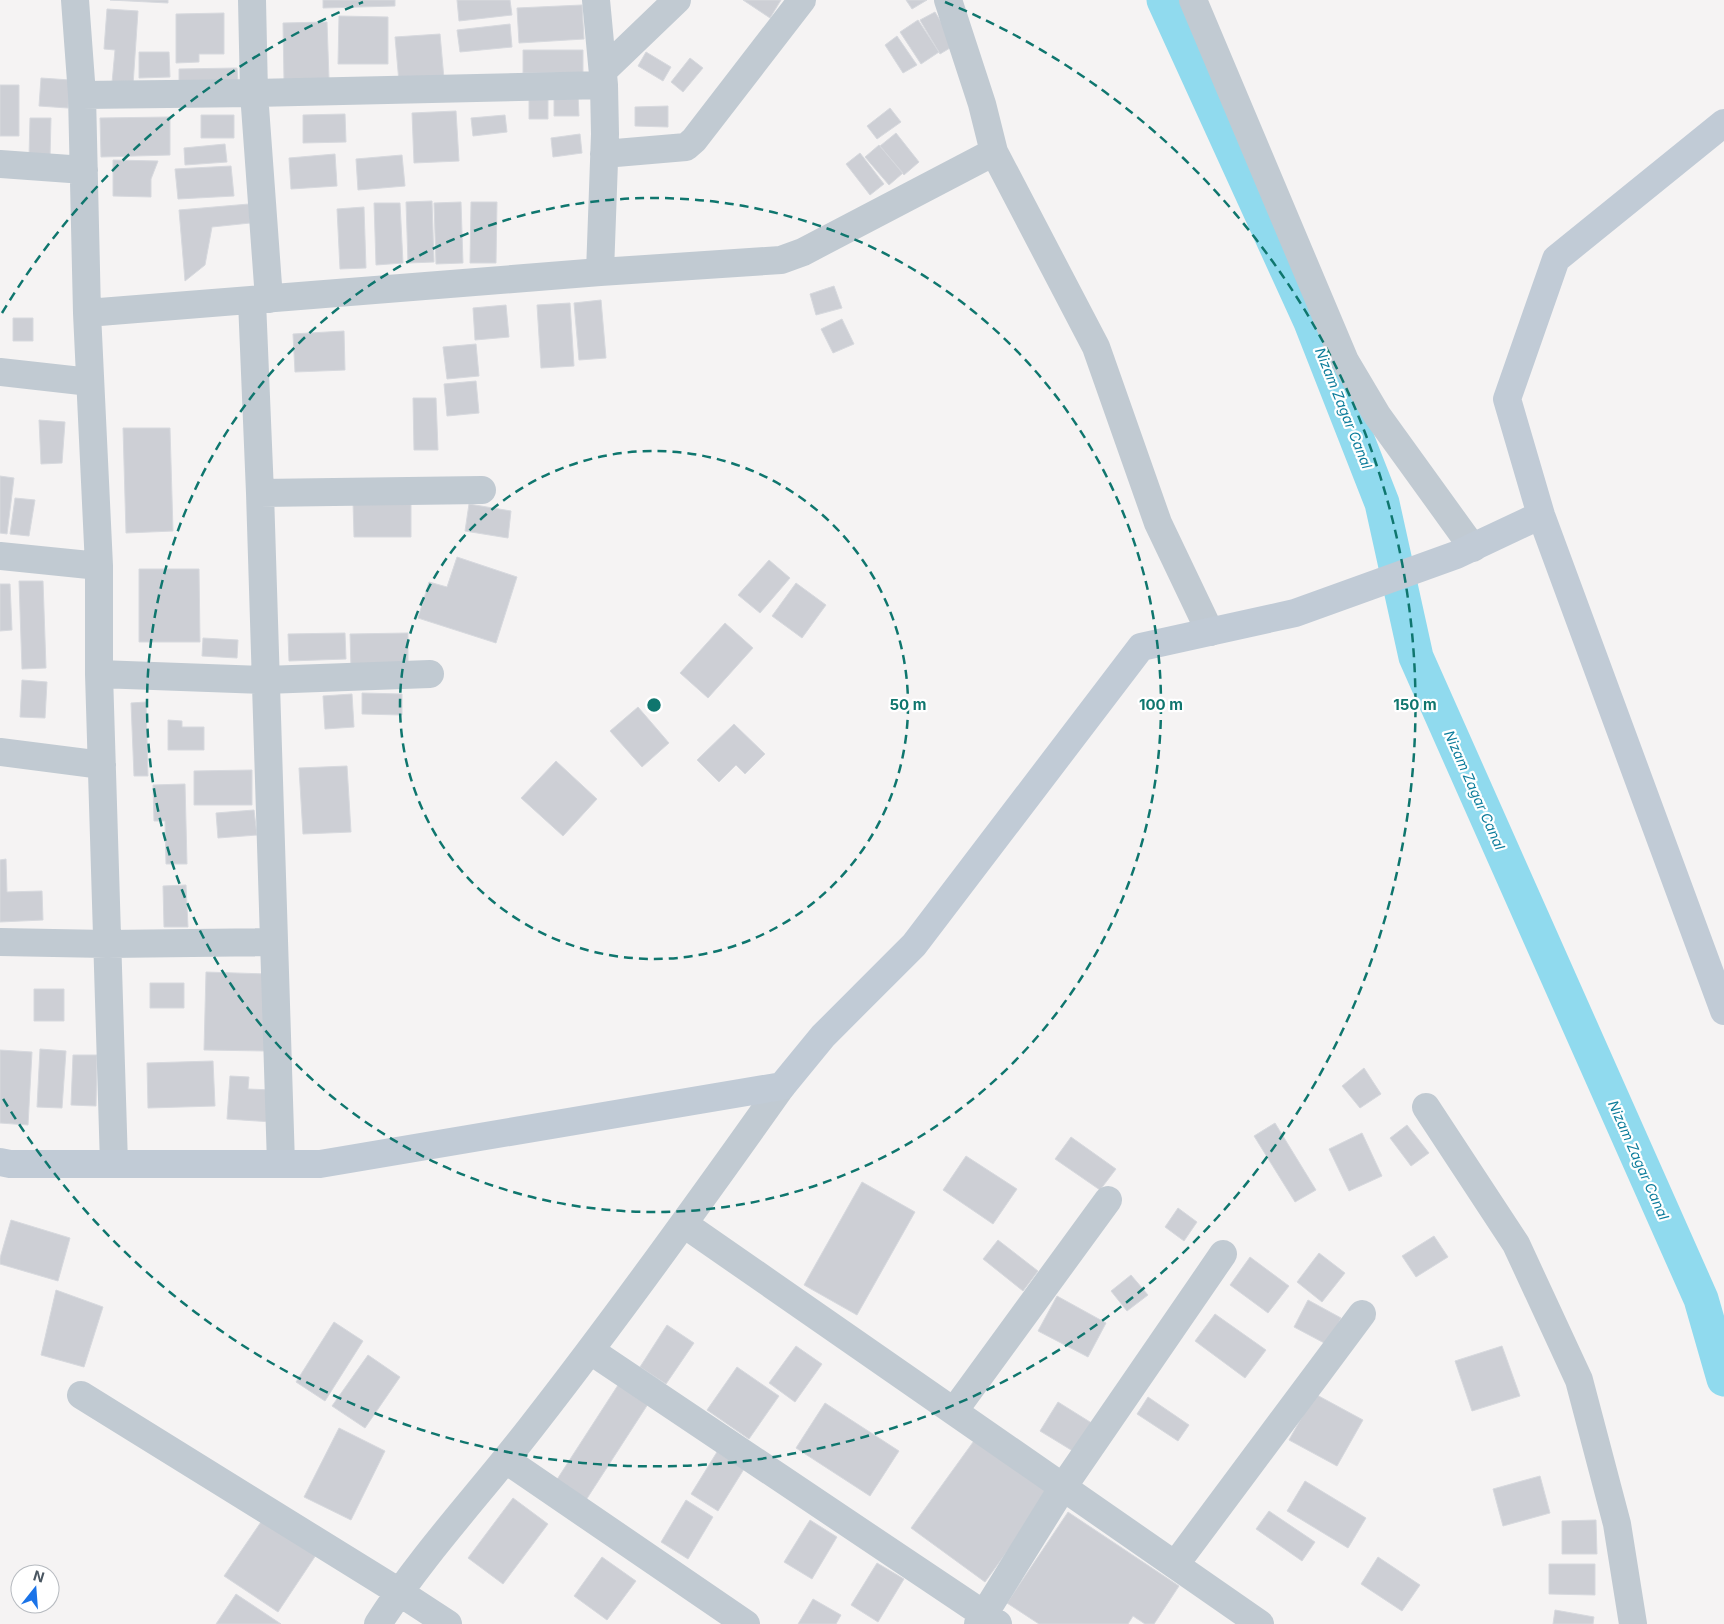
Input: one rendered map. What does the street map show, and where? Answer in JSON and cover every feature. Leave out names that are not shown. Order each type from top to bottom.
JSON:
[{"type":"street","points":[[74,0],[82,95],[90,382],[98,566],[99,674],[114,1164]]},
{"type":"street","points":[[252,0],[260,300],[260,493],[281,1164]]},
{"type":"street","points":[[596,0],[604,78],[604,154],[600,272]]},
{"type":"street","points":[[82,95],[254,93],[604,78],[677,0]]},
{"type":"street","points":[[604,154],[686,147],[694,140],[802,0]]},
{"type":"street","points":[[948,0],[982,104],[994,152],[1096,347],[1158,523],[1210,632]]},
{"type":"street","points":[[1192,0],[1345,361],[1377,415],[1464,551]]},
{"type":"street","points":[[1724,123],[1556,259],[1507,399],[1541,516],[1724,1011]]},
{"type":"street","points":[[88,313],[600,272],[781,260],[791,258],[994,152]]},
{"type":"street","points":[[0,164],[84,170]]},
{"type":"street","points":[[0,372],[90,382]]},
{"type":"street","points":[[260,493],[482,490]]},
{"type":"street","points":[[378,1624],[399,1592],[591,1351],[782,1086],[823,1036],[914,944],[1141,647],[1295,614],[1464,551],[1541,516]]},
{"type":"street","points":[[0,556],[98,566]]},
{"type":"street","points":[[99,674],[265,680],[430,674]]},
{"type":"street","points":[[0,752],[102,765]]},
{"type":"street","points":[[0,942],[107,944],[274,942]]},
{"type":"street","points":[[0,1162],[10,1164],[320,1164],[782,1086]]},
{"type":"street","points":[[1426,1107],[1516,1244],[1579,1380],[1617,1524],[1633,1624]]},
{"type":"street","points":[[954,1412],[1108,1200]]},
{"type":"street","points":[[684,1224],[1260,1624]]},
{"type":"street","points":[[591,1351],[986,1621],[1063,1486],[1223,1254]]},
{"type":"street","points":[[1175,1565],[1362,1314]]},
{"type":"street","points":[[81,1395],[448,1624]]},
{"type":"street","points":[[506,1460],[746,1624]]},
{"type":"building","points":[[110,0],[168,0],[168,3]]},
{"type":"building","points":[[323,0],[395,0],[395,6],[323,8]]},
{"type":"building","points":[[457,0],[510,0],[512,15],[459,21]]},
{"type":"building","points":[[743,0],[781,0],[770,18]]},
{"type":"building","points":[[906,0],[927,0],[912,9]]},
{"type":"building","points":[[582,5],[584,39],[519,43],[517,8]]},
{"type":"building","points":[[107,9],[138,11],[133,85],[112,83],[115,50],[104,49]]},
{"type":"building","points":[[935,12],[955,45],[940,54],[920,20]]},
{"type":"building","points":[[224,13],[224,54],[199,54],[199,62],[176,63],[176,14]]},
{"type":"building","points":[[339,16],[388,17],[388,64],[338,64]]},
{"type":"building","points":[[918,20],[939,52],[921,64],[900,32]]},
{"type":"building","points":[[327,22],[329,79],[284,80],[283,23]]},
{"type":"building","points":[[510,24],[512,47],[460,52],[457,30]]},
{"type":"building","points":[[440,34],[444,79],[399,82],[395,37]]},
{"type":"building","points":[[897,36],[917,65],[903,73],[885,45]]},
{"type":"building","points":[[523,50],[583,50],[583,73],[523,73]]},
{"type":"building","points":[[139,52],[169,52],[170,77],[139,78]]},
{"type":"building","points":[[646,52],[671,67],[663,81],[638,66]]},
{"type":"building","points":[[690,58],[703,68],[683,92],[671,82]]},
{"type":"building","points":[[237,68],[238,83],[179,84],[179,69]]},
{"type":"building","points":[[41,78],[70,80],[68,108],[39,106]]},
{"type":"building","points":[[0,85],[19,85],[19,136],[0,136]]},
{"type":"building","points":[[578,94],[579,116],[554,116],[554,95]]},
{"type":"building","points":[[529,99],[548,99],[548,119],[529,119]]},
{"type":"building","points":[[668,106],[668,127],[635,126],[635,107]]},
{"type":"building","points":[[890,108],[901,122],[877,139],[867,126]]},
{"type":"building","points":[[456,111],[459,161],[414,163],[412,113]]},
{"type":"building","points":[[345,114],[346,142],[303,143],[303,115]]},
{"type":"building","points":[[201,115],[234,115],[234,138],[201,138]]},
{"type":"building","points":[[505,115],[507,132],[473,136],[471,118]]},
{"type":"building","points":[[170,117],[170,155],[101,157],[100,118]]},
{"type":"building","points":[[30,118],[51,118],[50,158],[29,157]]},
{"type":"building","points":[[896,133],[919,162],[904,175],[880,146]]},
{"type":"building","points":[[580,134],[582,153],[553,157],[551,138]]},
{"type":"building","points":[[225,144],[227,162],[185,165],[184,148]]},
{"type":"building","points":[[879,145],[903,173],[889,185],[865,157]]},
{"type":"building","points":[[860,153],[884,184],[870,195],[846,164]]},
{"type":"building","points":[[335,154],[337,186],[291,189],[289,158]]},
{"type":"building","points":[[402,155],[405,186],[358,190],[356,159]]},
{"type":"building","points":[[113,160],[158,161],[151,179],[151,197],[113,196]]},
{"type":"building","points":[[231,166],[234,196],[178,199],[175,169]]},
{"type":"building","points":[[432,201],[434,262],[408,263],[406,202]]},
{"type":"building","points":[[461,202],[463,263],[436,264],[434,203]]},
{"type":"building","points":[[471,202],[497,202],[496,263],[470,263]]},
{"type":"building","points":[[374,203],[400,203],[403,263],[376,265]]},
{"type":"building","points":[[249,204],[250,223],[212,227],[205,265],[185,281],[179,210]]},
{"type":"building","points":[[364,207],[366,268],[340,269],[337,209]]},
{"type":"building","points":[[834,286],[842,308],[816,315],[810,294]]},
{"type":"building","points":[[601,300],[606,358],[579,360],[574,303]]},
{"type":"building","points":[[570,303],[574,366],[541,368],[537,305]]},
{"type":"building","points":[[506,305],[509,337],[475,340],[473,308]]},
{"type":"building","points":[[13,318],[33,318],[33,341],[13,341]]},
{"type":"building","points":[[842,319],[854,344],[833,353],[821,329]]},
{"type":"building","points":[[344,331],[345,370],[295,372],[293,334]]},
{"type":"building","points":[[476,344],[479,376],[447,379],[443,347]]},
{"type":"building","points":[[476,381],[479,413],[447,416],[444,384]]},
{"type":"building","points":[[413,398],[436,398],[438,450],[414,450]]},
{"type":"building","points":[[39,420],[65,422],[62,463],[41,464]]},
{"type":"building","points":[[123,428],[170,428],[173,531],[126,533]]},
{"type":"building","points":[[0,476],[14,478],[7,534],[0,533]]},
{"type":"building","points":[[15,498],[35,500],[29,536],[10,534]]},
{"type":"building","points":[[353,502],[411,502],[411,537],[354,537]]},
{"type":"building","points":[[469,504],[511,511],[508,538],[465,531]]},
{"type":"building","points":[[457,557],[517,577],[496,643],[418,618],[429,582],[447,587]]},
{"type":"building","points":[[769,560],[790,578],[760,613],[738,595]]},
{"type":"building","points":[[139,569],[199,569],[200,642],[139,642]]},
{"type":"building","points":[[19,581],[43,581],[46,668],[22,669]]},
{"type":"building","points":[[796,583],[826,605],[802,638],[772,616]]},
{"type":"building","points":[[0,584],[10,584],[12,630],[0,631]]},
{"type":"building","points":[[725,623],[753,648],[708,698],[680,673]]},
{"type":"building","points":[[345,633],[346,659],[289,661],[288,634]]},
{"type":"building","points":[[408,633],[408,668],[351,668],[350,634]]},
{"type":"building","points":[[203,638],[238,640],[237,658],[202,656]]},
{"type":"building","points":[[22,680],[47,682],[45,718],[20,717]]},
{"type":"building","points":[[362,693],[402,694],[402,715],[362,714]]},
{"type":"building","points":[[352,694],[354,727],[325,729],[323,696]]},
{"type":"building","points":[[146,702],[148,776],[134,776],[131,703]]},
{"type":"building","points":[[638,707],[669,743],[642,767],[610,731]]},
{"type":"building","points":[[168,720],[182,721],[182,727],[204,727],[204,750],[168,750]]},
{"type":"building","points":[[734,724],[765,754],[745,774],[736,765],[719,782],[697,760]]},
{"type":"building","points":[[556,761],[597,799],[563,836],[521,798]]},
{"type":"building","points":[[347,766],[351,832],[303,834],[299,768]]},
{"type":"building","points":[[252,770],[252,805],[194,805],[194,771]]},
{"type":"building","points":[[185,784],[187,864],[166,864],[165,821],[154,821],[153,785]]},
{"type":"building","points":[[254,810],[257,835],[218,838],[216,813]]},
{"type":"building","points":[[6,859],[7,892],[42,891],[43,920],[0,922],[0,860]]},
{"type":"building","points":[[186,885],[188,927],[164,927],[163,886]]},
{"type":"building","points":[[206,972],[267,974],[265,1051],[204,1050]]},
{"type":"building","points":[[150,983],[184,983],[184,1008],[150,1008]]},
{"type":"building","points":[[34,989],[64,989],[64,1021],[34,1021]]},
{"type":"building","points":[[40,1049],[66,1051],[62,1108],[37,1107]]},
{"type":"building","points":[[0,1050],[32,1052],[28,1125],[0,1123]]},
{"type":"building","points":[[73,1055],[97,1055],[96,1106],[71,1105]]},
{"type":"building","points":[[213,1061],[215,1106],[148,1108],[147,1063]]},
{"type":"building","points":[[1364,1068],[1381,1094],[1360,1108],[1342,1086]]},
{"type":"building","points":[[230,1076],[249,1077],[248,1089],[273,1090],[272,1122],[227,1119]]},
{"type":"building","points":[[1275,1123],[1316,1190],[1295,1202],[1254,1136]]},
{"type":"building","points":[[1407,1125],[1429,1153],[1411,1166],[1390,1138]]},
{"type":"building","points":[[1362,1133],[1382,1176],[1349,1191],[1329,1149]]},
{"type":"building","points":[[1071,1137],[1116,1169],[1100,1190],[1055,1159]]},
{"type":"building","points":[[966,1156],[1017,1189],[993,1224],[943,1190]]},
{"type":"building","points":[[862,1182],[915,1212],[857,1315],[804,1285]]},
{"type":"building","points":[[1178,1208],[1197,1222],[1184,1241],[1165,1227]]},
{"type":"building","points":[[11,1220],[70,1238],[58,1281],[0,1264]]},
{"type":"building","points":[[1434,1236],[1448,1257],[1416,1277],[1402,1256]]},
{"type":"building","points":[[998,1240],[1038,1271],[1023,1291],[983,1259]]},
{"type":"building","points":[[1319,1253],[1345,1273],[1322,1302],[1297,1282]]},
{"type":"building","points":[[1250,1257],[1289,1286],[1268,1313],[1230,1285]]},
{"type":"building","points":[[1131,1275],[1148,1295],[1127,1311],[1111,1291]]},
{"type":"building","points":[[56,1290],[103,1307],[84,1367],[41,1355]]},
{"type":"building","points":[[1057,1296],[1106,1323],[1088,1357],[1038,1331]]},
{"type":"building","points":[[1308,1300],[1341,1318],[1328,1345],[1294,1327]]},
{"type":"building","points":[[1215,1314],[1266,1350],[1245,1378],[1195,1341]]},
{"type":"building","points":[[334,1322],[363,1341],[325,1401],[296,1382]]},
{"type":"building","points":[[667,1325],[694,1343],[666,1384],[640,1367]]},
{"type":"building","points":[[796,1346],[822,1364],[795,1402],[769,1383]]},
{"type":"building","points":[[1502,1346],[1520,1396],[1472,1411],[1455,1361]]},
{"type":"building","points":[[368,1355],[400,1377],[365,1428],[332,1406]]},
{"type":"building","points":[[737,1367],[779,1396],[749,1439],[707,1410]]},
{"type":"building","points":[[620,1382],[650,1401],[586,1500],[556,1481]]},
{"type":"building","points":[[1315,1394],[1363,1420],[1337,1466],[1289,1440]]},
{"type":"building","points":[[1148,1397],[1189,1425],[1178,1441],[1137,1414]]},
{"type":"building","points":[[1058,1402],[1098,1427],[1081,1456],[1040,1431]]},
{"type":"building","points":[[825,1403],[899,1451],[870,1496],[796,1448]]},
{"type":"building","points":[[339,1428],[385,1451],[351,1520],[304,1497]]},
{"type":"building","points":[[976,1438],[1051,1491],[985,1582],[911,1528]]},
{"type":"building","points":[[717,1452],[744,1469],[718,1511],[691,1494]]},
{"type":"building","points":[[1540,1476],[1550,1513],[1503,1526],[1493,1489]]},
{"type":"building","points":[[1305,1481],[1366,1518],[1348,1548],[1287,1511]]},
{"type":"building","points":[[513,1498],[548,1524],[503,1584],[468,1558]]},
{"type":"building","points":[[686,1500],[713,1517],[688,1559],[661,1542]]},
{"type":"building","points":[[1269,1511],[1315,1542],[1302,1561],[1256,1529]]},
{"type":"building","points":[[1068,1512],[1179,1586],[1154,1624],[1145,1624],[1133,1616],[1128,1624],[1039,1624],[1007,1603]]},
{"type":"building","points":[[263,1519],[316,1555],[278,1612],[224,1576]]},
{"type":"building","points":[[810,1520],[837,1537],[812,1579],[784,1562]]},
{"type":"building","points":[[1596,1520],[1597,1554],[1562,1554],[1562,1521]]},
{"type":"building","points":[[602,1557],[636,1581],[607,1620],[574,1596]]},
{"type":"building","points":[[1378,1557],[1420,1585],[1402,1611],[1361,1584]]},
{"type":"building","points":[[877,1563],[904,1579],[878,1622],[851,1605]]},
{"type":"building","points":[[1549,1564],[1595,1564],[1595,1595],[1549,1594]]},
{"type":"building","points":[[236,1594],[281,1624],[216,1624]]},
{"type":"building","points":[[813,1599],[841,1615],[836,1624],[798,1624]]},
{"type":"building","points":[[1555,1610],[1594,1617],[1593,1624],[1553,1624]]},
{"type":"waterway","name":"Nizam Zagar Canal","points":[[1164,0],[1311,322],[1382,503],[1416,657],[1701,1299],[1724,1379]]}]
